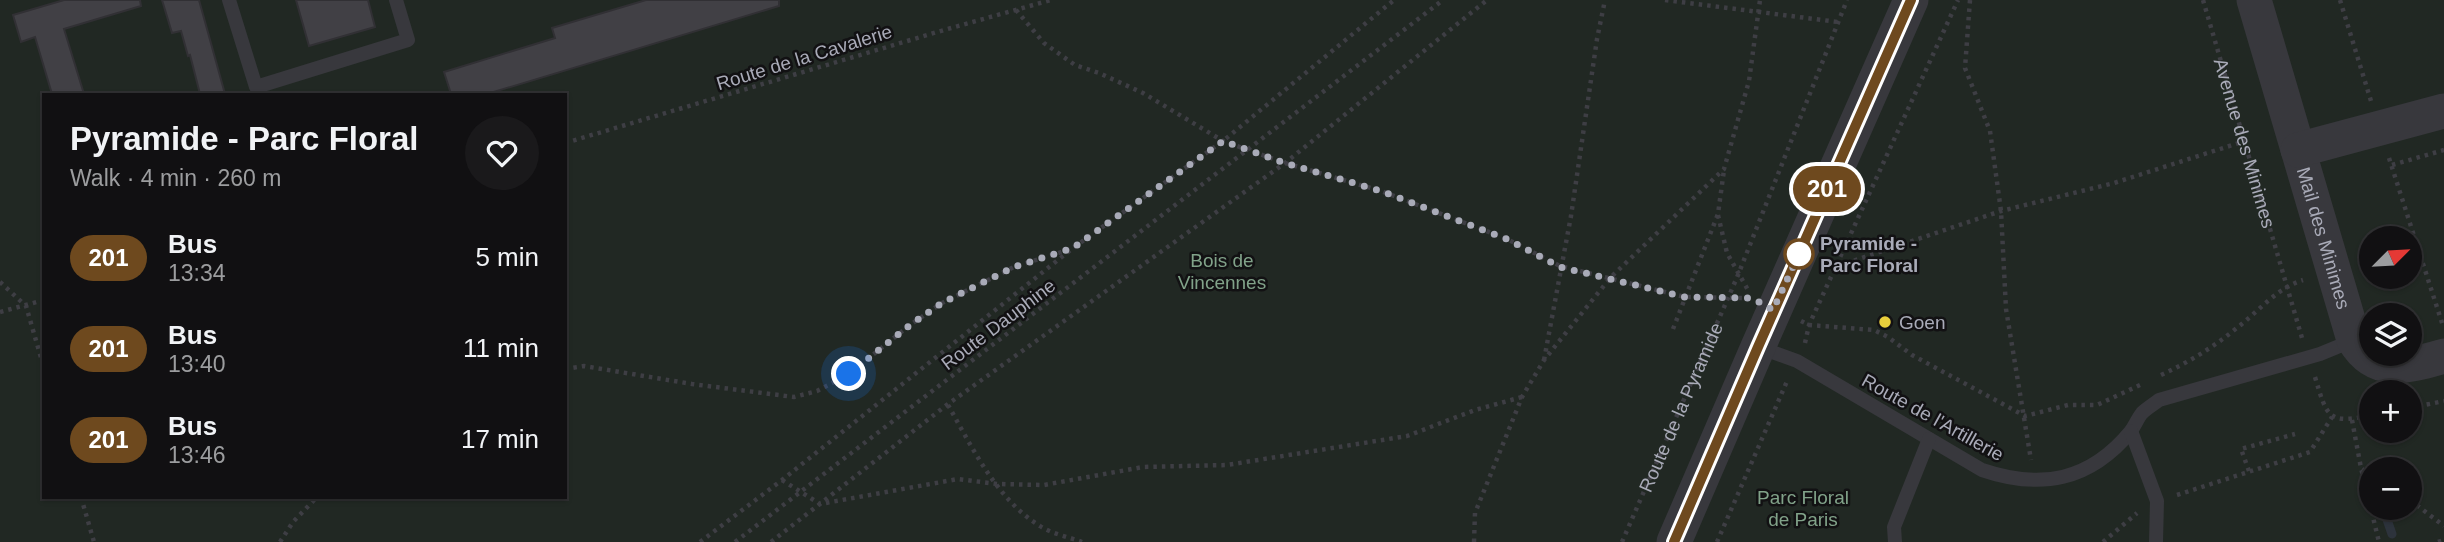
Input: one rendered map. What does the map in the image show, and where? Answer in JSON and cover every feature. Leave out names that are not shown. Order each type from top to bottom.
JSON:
[{"type":"street","points":[[1674,542],[1773,310],[1911,0]]},
{"type":"street","points":[[2254,0],[2298,150],[2444,111]]},
{"type":"street","name":"Mail des Minimes","points":[[2298,150],[2359,336]]},
{"type":"street","points":[[2422,361],[2444,357]]},
{"type":"lane","points":[[229,0],[256,87],[408,40],[396,0]]},
{"type":"lane","name":"Route de l'Artillerie","points":[[1758,347],[1797,361],[1982,470],[2008,479],[2034,481],[2061,478],[2085,471],[2107,455],[2131,431],[2143,412],[2160,400],[2320,354],[2359,351]]},
{"type":"lane","points":[[2131,431],[2157,501],[2155,542]]},
{"type":"lane","points":[[1895,542],[1894,527],[1929,439]]},
{"type":"path","name":"Route de la Cavalerie","points":[[567,143],[1051,0]]},
{"type":"path","name":"Route Dauphine","points":[[699,542],[782,480],[1073,248],[1223,141],[1394,0]]},
{"type":"path","name":"Route Dauphine","points":[[736,542],[1443,0]]},
{"type":"path","points":[[771,542],[948,404],[1285,163],[1487,0]]},
{"type":"path","points":[[1544,360],[1571,216],[1605,0]]},
{"type":"path","points":[[1665,0],[1839,22]]},
{"type":"path","points":[[1673,330],[1718,214],[1724,169],[1749,81],[1760,0]]},
{"type":"path","name":"Route de la Pyramide","points":[[1622,542],[1738,275],[1847,0]]},
{"type":"path","points":[[1717,542],[1797,361],[1810,325],[1958,0]]},
{"type":"path","points":[[1970,0],[1965,68],[1990,131],[2001,211],[2006,309],[2034,481]]},
{"type":"path","name":"Avenue des Minimes","points":[[2203,0],[2288,285]]},
{"type":"path","points":[[2340,0],[2373,109]]},
{"type":"path","points":[[1016,10],[1044,43],[1075,65],[1143,93],[1223,141],[1285,163],[1381,191],[1507,239],[1560,267],[1611,277],[1685,297],[1752,298],[1727,253],[1718,214]]},
{"type":"path","points":[[1837,267],[2001,211],[2114,183],[2245,141]]},
{"type":"path","points":[[2411,226],[2392,165],[2444,150]]},
{"type":"path","points":[[1474,542],[1475,513],[1522,397],[1544,360],[1611,277],[1724,169]]},
{"type":"path","points":[[567,369],[584,366],[794,397],[817,391],[849,374],[942,303],[1014,267],[1073,248]]},
{"type":"path","points":[[2422,261],[2441,317],[2444,316]]},
{"type":"path","points":[[2158,377],[2195,359],[2238,328],[2288,285],[2311,278]]},
{"type":"path","points":[[0,282],[26,306],[42,361]]},
{"type":"path","points":[[0,312],[42,301]]},
{"type":"path","points":[[1773,310],[1810,325],[1874,330],[1912,355],[2025,416],[2068,405],[2097,405],[2146,382]]},
{"type":"path","points":[[782,480],[820,504],[958,479],[997,484],[1044,485],[1143,467],[1227,465],[1407,436],[1475,410],[1522,397]]},
{"type":"path","points":[[2422,406],[2444,401]]},
{"type":"path","points":[[948,404],[976,454],[1019,509],[1041,527],[1082,542]]},
{"type":"path","points":[[2103,542],[2132,516],[2157,501],[2310,452],[2332,417]]},
{"type":"path","points":[[2341,421],[2359,418]]},
{"type":"path","points":[[2352,419],[2359,457]]},
{"type":"path","points":[[2249,471],[2241,449],[2295,434]]},
{"type":"path","points":[[82,499],[94,542]]},
{"type":"path","points":[[280,542],[293,522],[315,499]]},
{"type":"path","points":[[2422,509],[2444,526]]},
{"type":"path","points":[[2374,520],[2379,542]]},
{"type":"path","points":[[2438,542],[2444,540]]},
{"type":"green space","name":"Bois de Vincennes","points":[[0,0],[2444,0],[2444,542],[0,542]]},
{"type":"building","points":[[64,0],[140,0],[141,6],[64,29],[84,93],[52,93],[35,37],[21,42],[13,15]]},
{"type":"building","points":[[162,0],[199,0],[225,93],[200,93],[181,31],[172,33]]},
{"type":"building","points":[[296,0],[368,0],[375,27],[309,46]]},
{"type":"building","points":[[646,0],[779,0],[779,6],[490,93],[451,93],[444,72],[555,38],[552,28]]},
{"type":"waterway","points":[[2387,520],[2392,534]]},
{"type":"bus line","name":"201","points":[[1674,542],[1911,0]]},
{"type":"place","name":"Pyramide - Parc Floral","points":[[1799,254]]},
{"type":"place","name":"Goen","points":[[1885,322]]},
{"type":"route","points":[[849,374],[942,303],[1014,267],[1073,248],[1223,141],[1285,163],[1381,191],[1507,239],[1560,267],[1611,277],[1685,297],[1752,298],[1773,310],[1799,254]]},
{"type":"park label","name":"Parc Floral de Paris","points":[[1803,508]]}]
